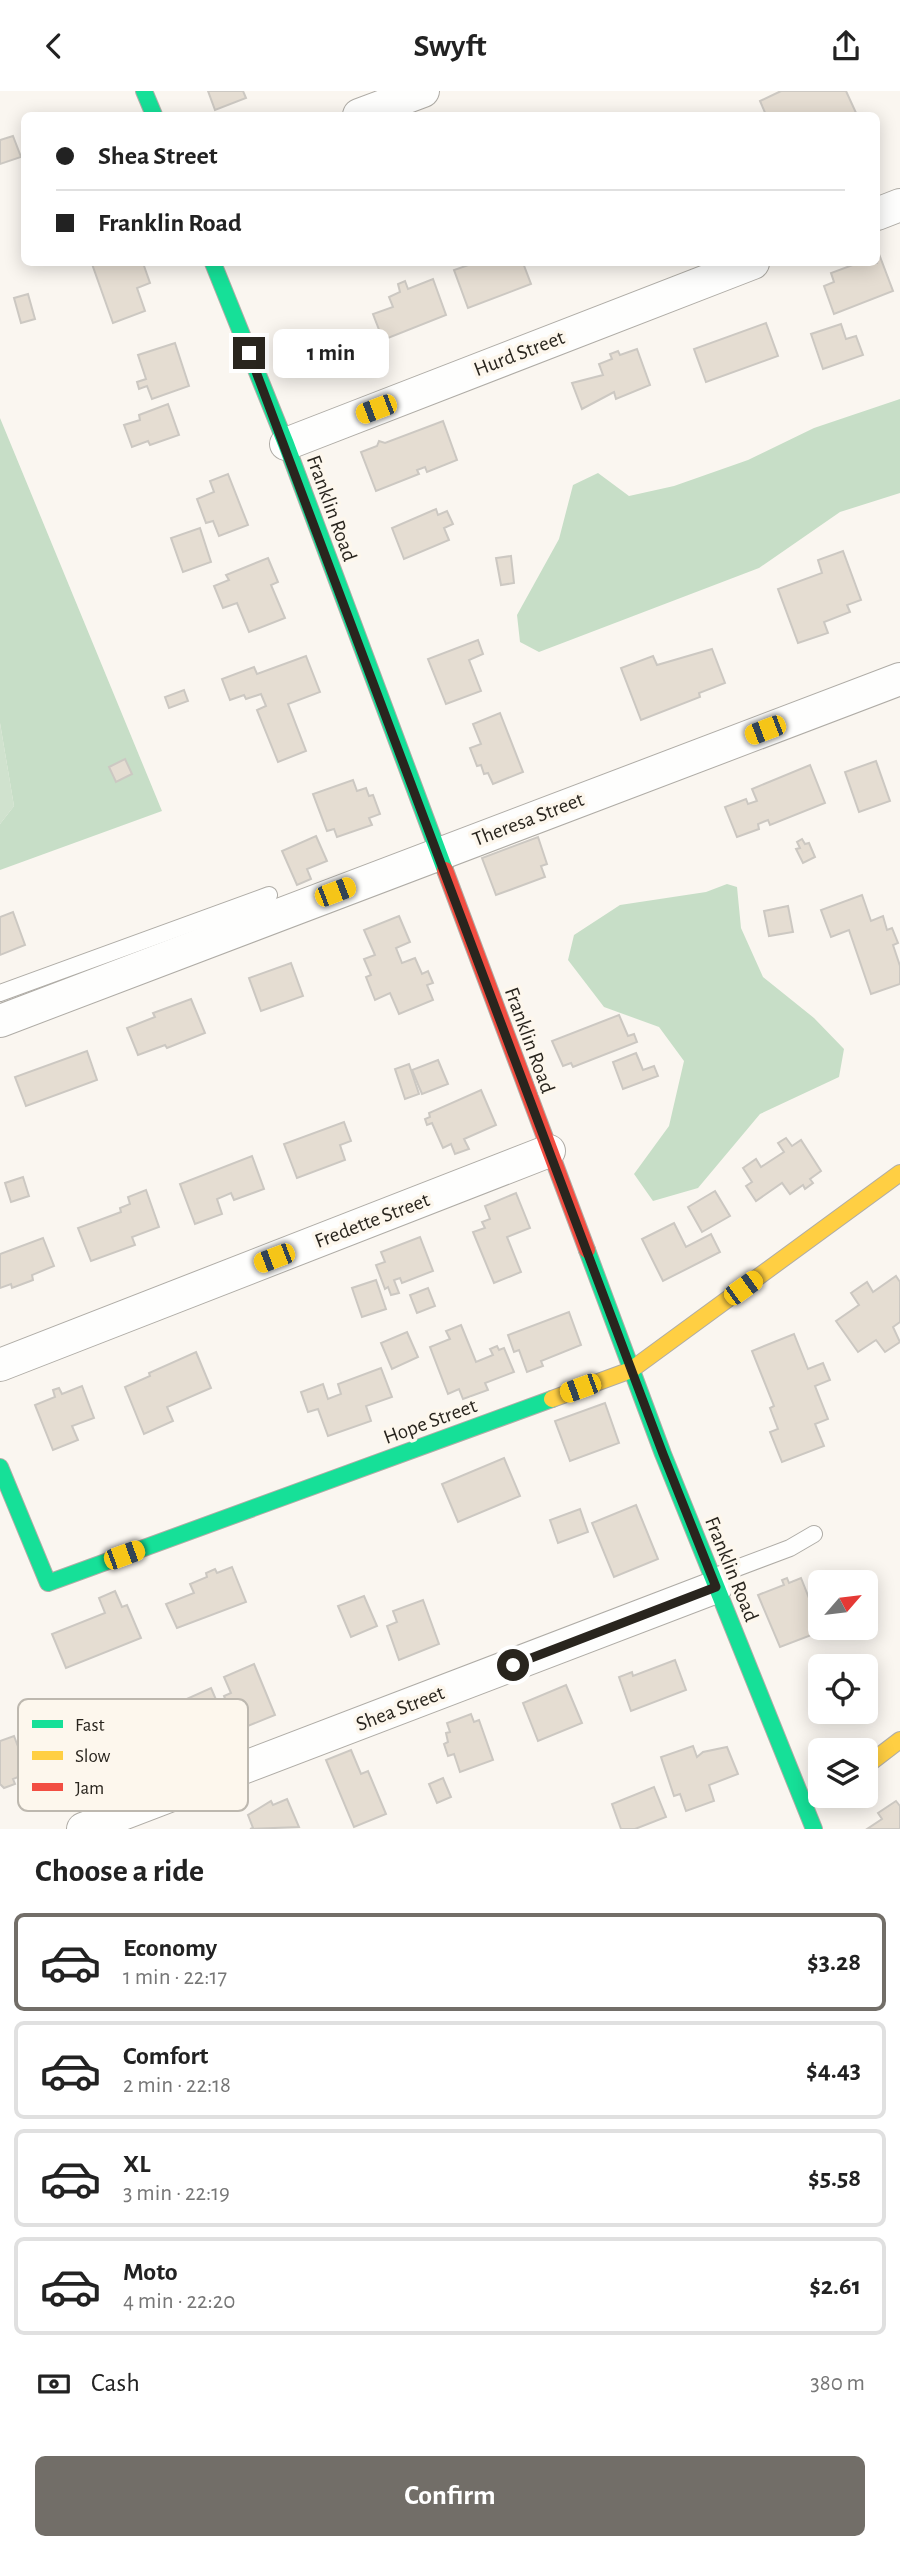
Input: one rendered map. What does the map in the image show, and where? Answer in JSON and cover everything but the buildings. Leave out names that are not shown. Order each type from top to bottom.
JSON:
[{"type":"main road","points":[[144,91],[153,112]]},
{"type":"main road","name":"Franklin Road","points":[[214,266],[286,445],[631,1370],[814,1829]]},
{"type":"main road","name":"Hope Street","points":[[0,1467],[48,1583],[631,1370],[900,1173]]},
{"type":"main road","points":[[878,1757],[900,1740]]},
{"type":"main road","points":[[807,1811],[811,1808]]},
{"type":"street","points":[[367,112],[423,91]]},
{"type":"street","points":[[880,213],[900,205]]},
{"type":"street","name":"Hurd Street","points":[[286,445],[745,266]]},
{"type":"street","name":"Theresa Street","points":[[0,1021],[438,853],[898,686]]},
{"type":"street","name":"Fredette Street","points":[[0,1366],[549,1151]]},
{"type":"street","name":"Shea Street","points":[[248,1764],[714,1582]]},
{"type":"street","name":"Shea Street","points":[[83,1829],[129,1811]]},
{"type":"lane","points":[[0,993],[269,895]]},
{"type":"lane","points":[[714,1582],[790,1548],[814,1534]]},
{"type":"green space","points":[[900,399],[900,493],[840,512],[759,568],[539,652],[520,642],[517,615],[559,539],[573,485],[598,473],[629,496],[674,486],[748,460],[814,428]]},
{"type":"green space","points":[[0,418],[162,811],[0,870],[0,824],[14,806],[0,723]]},
{"type":"green space","points":[[0,723],[14,806],[0,824]]},
{"type":"green space","points":[[727,884],[737,887],[741,928],[763,977],[814,1018],[844,1049],[839,1077],[760,1114],[698,1188],[653,1201],[634,1174],[669,1126],[684,1061],[659,1027],[604,1007],[568,960],[574,935],[620,905],[706,892]]},
{"type":"traffic: fast","points":[[144,91],[153,112]]},
{"type":"traffic: fast","points":[[214,266],[286,444],[445,870]]},
{"type":"traffic: fast","points":[[587,1250],[663,1454],[814,1829]]},
{"type":"traffic: fast","points":[[0,1467],[48,1583],[552,1399]]},
{"type":"traffic: slow","points":[[552,1399],[631,1370],[900,1173]]},
{"type":"traffic: slow","points":[[878,1757],[900,1740]]},
{"type":"traffic: jam","points":[[445,870],[587,1250]]},
{"type":"route","points":[[249,353],[286,445],[663,1454],[716,1587],[513,1665]]}]
